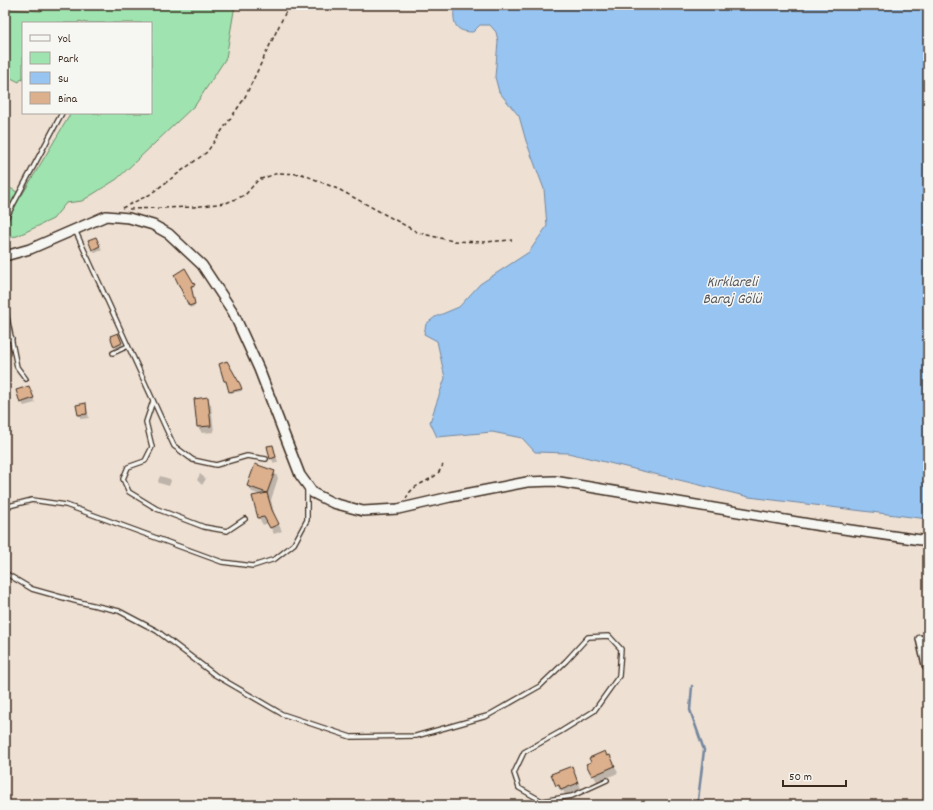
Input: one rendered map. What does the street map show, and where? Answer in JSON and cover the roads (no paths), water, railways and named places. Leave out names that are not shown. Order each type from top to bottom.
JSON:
[{"type":"street","points":[[5,256],[30,249],[106,216],[129,218],[153,225],[169,234],[202,265],[233,312],[259,369],[300,475],[313,493],[333,502],[363,511],[402,508],[527,482],[554,481],[799,522],[928,541]]},
{"type":"street","points":[[920,639],[928,669]]},
{"type":"lane","points":[[5,220],[61,114]]},
{"type":"lane","points":[[75,230],[174,446],[193,460],[216,465],[247,456],[266,459]]},
{"type":"lane","points":[[5,307],[17,367],[26,379]]},
{"type":"lane","points":[[5,340],[12,338]]},
{"type":"lane","points":[[114,353],[128,346]]},
{"type":"lane","points":[[154,401],[146,422],[152,447],[145,461],[128,467],[123,479],[129,492],[157,509],[204,527],[227,531],[245,519]]},
{"type":"lane","points":[[5,507],[32,500],[66,505],[222,562],[253,566],[275,559],[294,544],[307,520],[307,484]]},
{"type":"lane","points":[[5,573],[32,589],[119,611],[157,631],[214,675],[282,714],[351,738],[416,736],[487,716],[540,686],[588,637],[609,636],[621,648],[619,676],[594,710],[560,732],[524,752],[514,773],[519,788],[542,800],[572,796],[607,780]]},
{"type":"water","name":"Kırklareli Baraj Gölü","points":[[451,5],[928,5],[928,519],[749,497],[568,453],[535,452],[522,438],[492,432],[437,437],[430,422],[445,378],[437,341],[424,334],[426,324],[435,317],[459,307],[480,284],[529,252],[547,226],[544,189],[526,141],[519,116],[499,92],[495,77],[498,41],[496,32],[490,25],[480,25],[473,32],[467,32],[459,29],[455,23],[454,8]]},
{"type":"waterway","points":[[692,686],[690,710],[704,750],[698,800],[699,805]]}]
